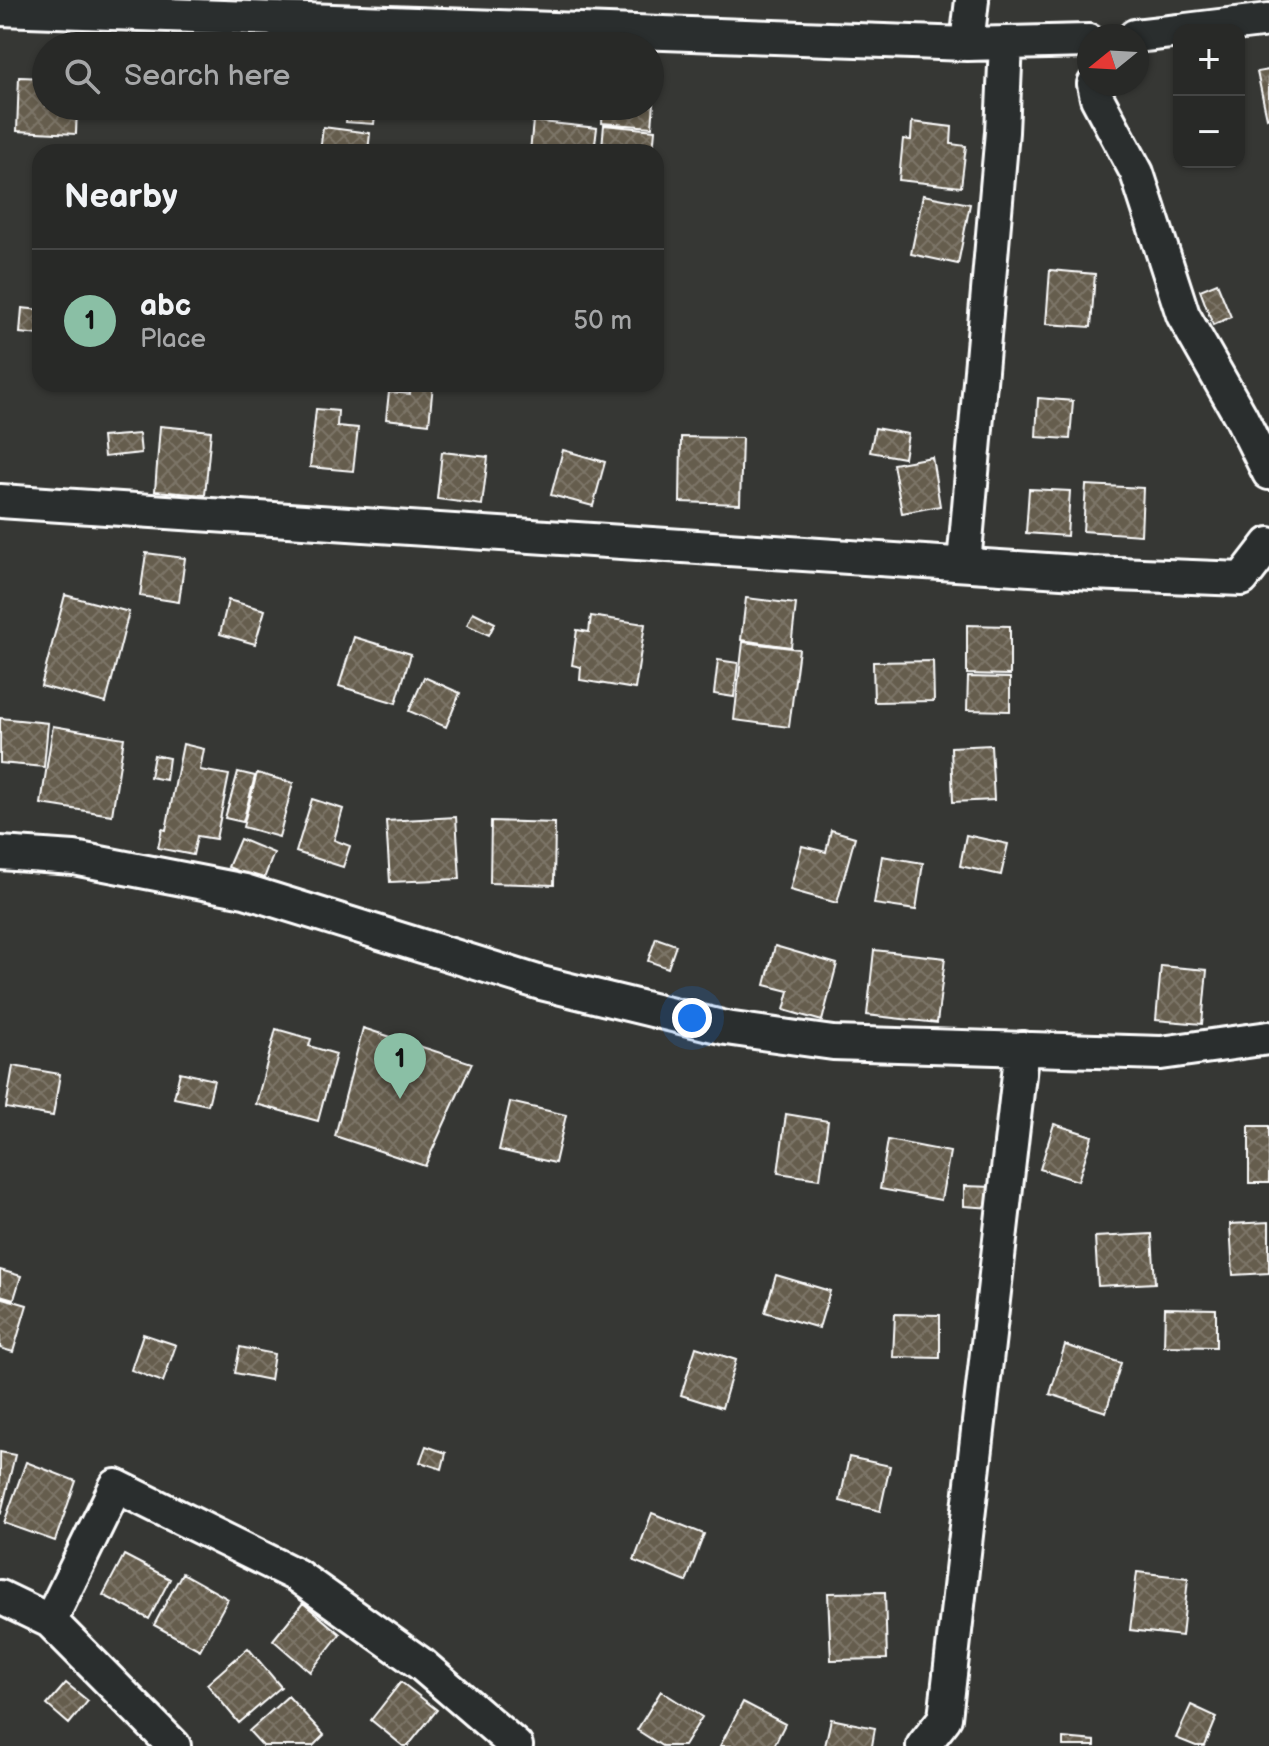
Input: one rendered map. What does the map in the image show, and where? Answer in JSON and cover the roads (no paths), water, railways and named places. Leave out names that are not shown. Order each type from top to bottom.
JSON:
[{"type":"street","points":[[967,44],[972,0]]},
{"type":"street","points":[[0,9],[635,32]]},
{"type":"street","points":[[1236,24],[1269,20]]},
{"type":"street","points":[[1149,34],[1173,32]]},
{"type":"street","points":[[664,33],[1006,43],[1077,48]]},
{"type":"street","points":[[964,564],[1001,147],[1006,43]]},
{"type":"street","points":[[1097,96],[1137,173],[1183,315],[1269,473]]},
{"type":"street","points":[[0,501],[1092,573],[1242,579],[1269,544]]},
{"type":"street","points":[[0,853],[74,858],[245,891],[541,983],[726,1028],[833,1043],[1161,1053],[1269,1038]]},
{"type":"street","points":[[923,1746],[945,1718],[1022,1048]]},
{"type":"street","points":[[50,1621],[116,1486],[296,1575],[421,1664],[516,1746]]},
{"type":"street","points":[[0,1597],[50,1621],[174,1746]]},
{"type":"place","name":"abc","points":[[400,1099]]}]
